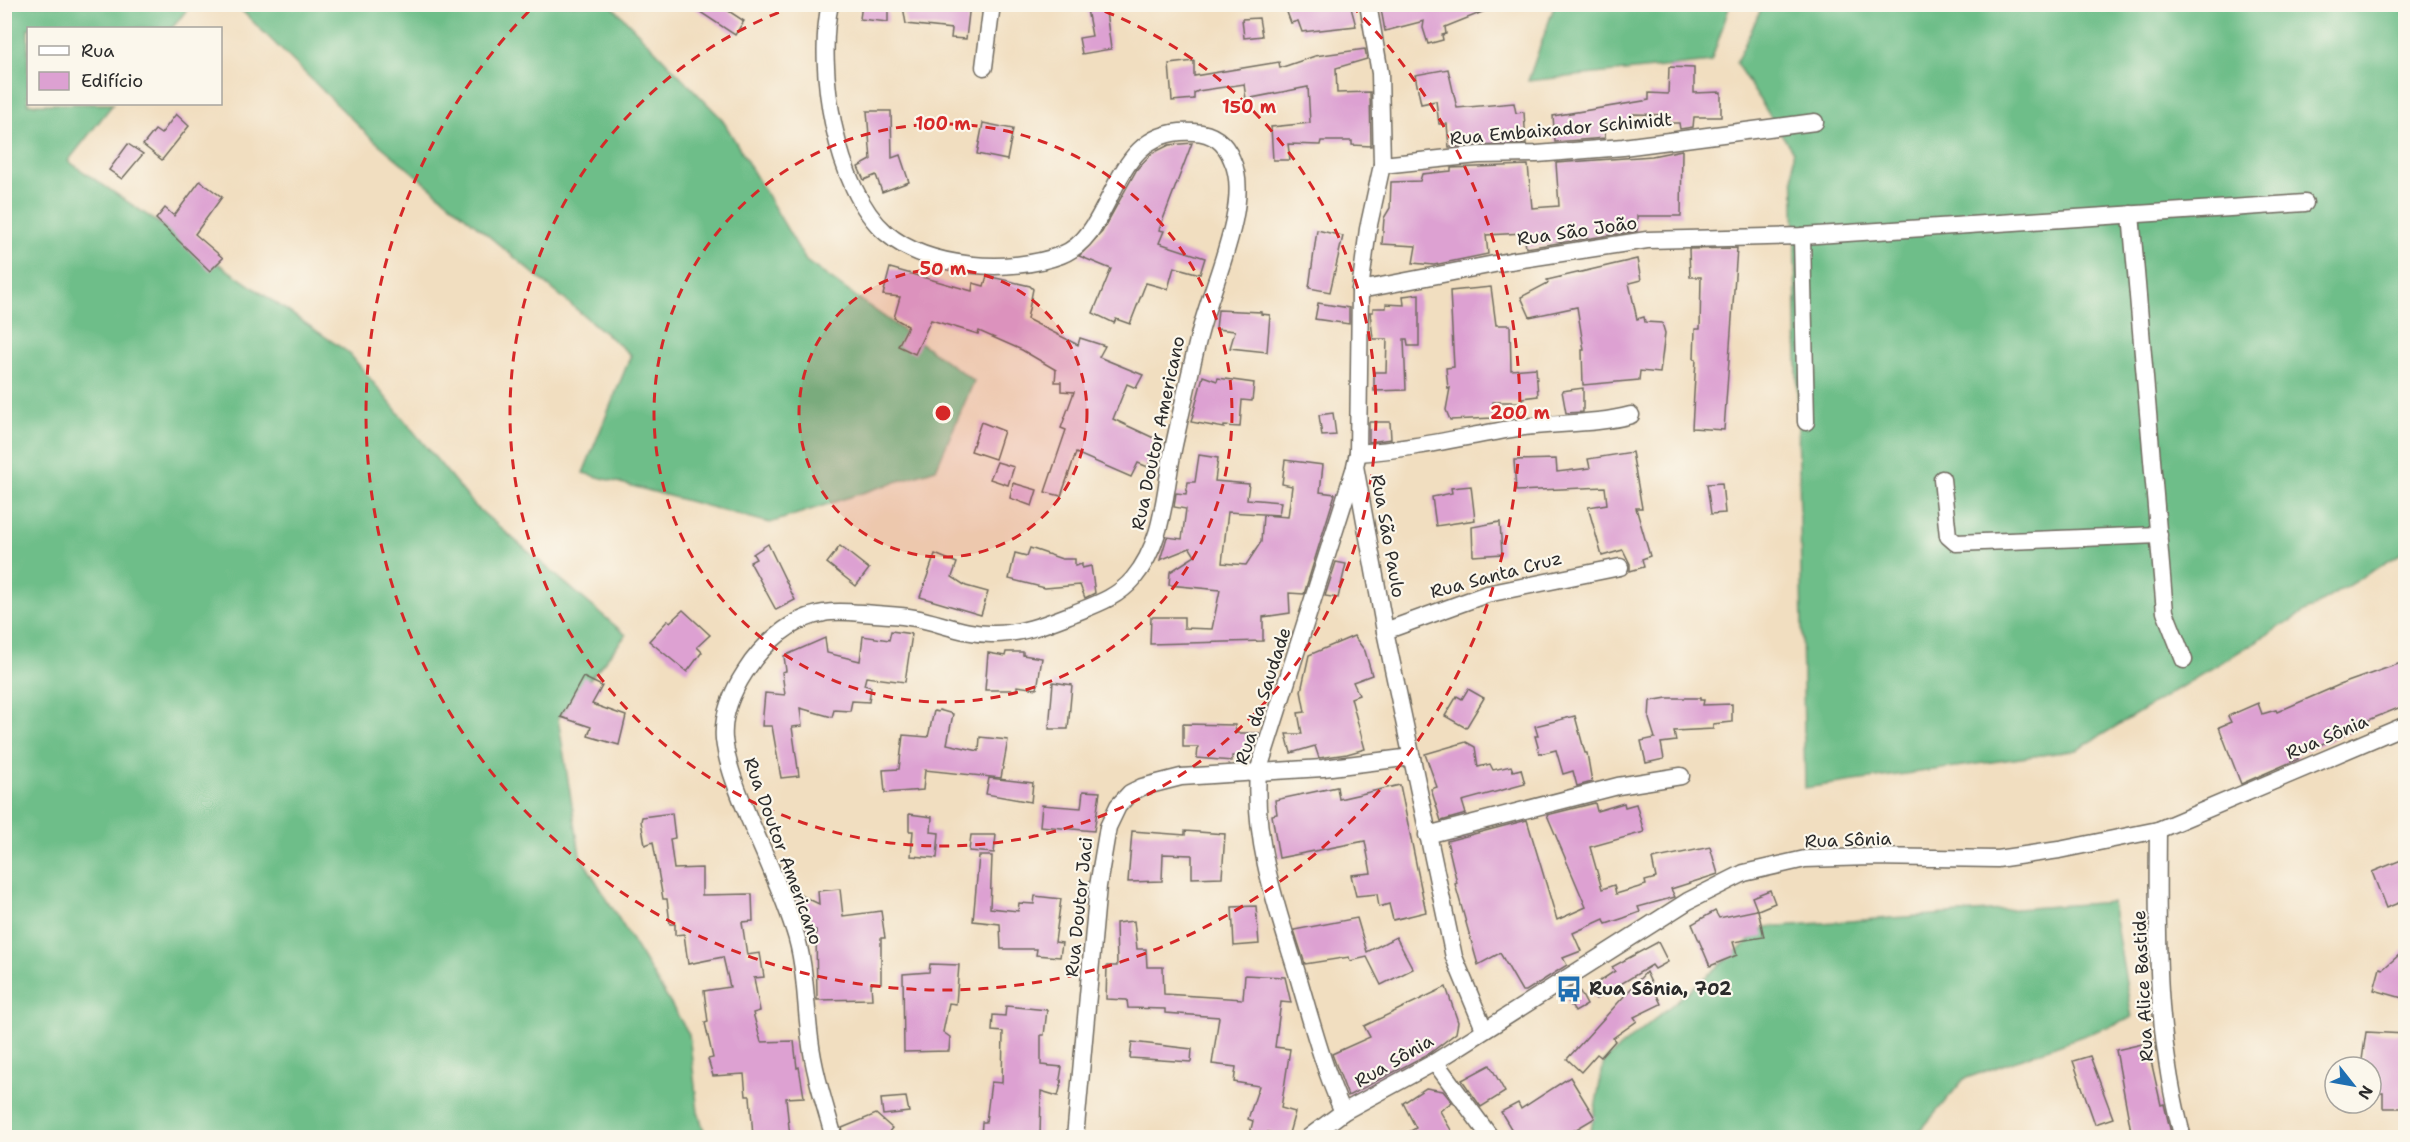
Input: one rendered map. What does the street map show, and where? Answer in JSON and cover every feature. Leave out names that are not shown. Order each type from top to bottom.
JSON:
[{"type":"street","name":"Rua Doutor Americano","points":[[830,4],[824,45],[828,95],[843,156],[855,190],[869,215],[888,235],[915,251],[952,262],[989,266],[1037,262],[1070,252],[1100,214],[1137,153],[1152,141],[1169,134],[1193,132],[1217,138],[1230,153],[1236,168],[1237,190],[1234,219],[1199,336],[1173,448],[1160,525],[1150,550],[1133,580],[1119,593],[1099,604],[1024,631],[996,634],[952,628],[911,617],[828,612],[819,614],[795,624],[777,636],[750,665],[736,687],[724,726],[725,747],[735,785],[798,940],[811,1046],[834,1137]]},
{"type":"street","points":[[984,67],[992,4]]},
{"type":"street","name":"Rua São Paulo","points":[[1368,4],[1380,73],[1382,165],[1368,229],[1360,290],[1357,460],[1385,631],[1454,957],[1484,1029]]},
{"type":"street","name":"Rua Embaixador Schimidt","points":[[1382,165],[1468,156],[1623,147],[1815,122]]},
{"type":"street","name":"Rua São João","points":[[1360,290],[1510,261],[1647,240],[1802,236],[2305,203]]},
{"type":"street","points":[[2131,214],[2165,612],[2184,660]]},
{"type":"street","points":[[1802,236],[1806,422]]},
{"type":"street","points":[[1357,460],[1517,428],[1607,421],[1631,416]]},
{"type":"street","name":"Rua da Saudade","points":[[1343,1112],[1322,1059],[1269,877],[1256,799],[1258,772],[1357,460]]},
{"type":"street","points":[[1942,479],[1948,536],[1956,543],[2159,535]]},
{"type":"street","name":"Rua Santa Cruz","points":[[1385,631],[1487,594],[1620,567]]},
{"type":"street","name":"Rua Sônia","points":[[1308,1137],[1343,1112],[1435,1062],[1688,901],[1744,873],[1806,859],[1870,857],[1997,859],[2059,850],[2158,830],[2406,725]]},
{"type":"street","name":"Rua Doutor Jaci","points":[[1075,1137],[1096,901],[1111,817],[1130,793],[1155,783],[1181,777],[1323,768],[1412,758]]},
{"type":"street","points":[[1427,835],[1618,786],[1681,776]]},
{"type":"street","name":"Rua Alice Bastide","points":[[2158,830],[2157,931],[2161,1022],[2170,1092],[2183,1137]]},
{"type":"street","points":[[1435,1062],[1491,1137]]},
{"type":"green space","points":[[1555,4],[1730,5],[1711,62],[1528,81]]},
{"type":"green space","points":[[5,5],[191,5],[173,27],[27,27],[27,105],[112,105],[68,161],[349,353],[475,506],[626,635],[558,718],[580,855],[689,1034],[698,1112],[706,1137],[5,1138]]},
{"type":"green space","points":[[236,5],[611,5],[722,119],[806,261],[974,381],[936,469],[770,523],[583,473],[631,355],[368,135]]},
{"type":"green space","points":[[1763,5],[2405,5],[2405,551],[2077,750],[1805,788],[1793,152],[1736,63]]},
{"type":"green space","points":[[2112,902],[2132,1018],[1964,1079],[1915,1137],[1595,1138],[1591,1130],[1604,1061],[1766,927]]},
{"type":"building","points":[[688,4],[718,4],[744,21],[735,35]]},
{"type":"building","points":[[862,4],[888,6],[888,22],[860,19]]},
{"type":"building","points":[[946,4],[970,4],[966,39],[951,38],[952,29],[906,24],[903,6],[945,11]]},
{"type":"building","points":[[1086,4],[1105,4],[1111,49],[1082,54],[1079,38],[1092,36]]},
{"type":"building","points":[[1284,4],[1350,4],[1356,26],[1302,32],[1298,21],[1291,23]]},
{"type":"building","points":[[1380,4],[1500,5],[1445,27],[1446,34],[1442,35],[1443,40],[1428,44],[1423,28],[1424,21],[1385,31]]},
{"type":"building","points":[[1259,18],[1262,36],[1244,38],[1242,19]]},
{"type":"building","points":[[1365,49],[1367,59],[1336,68],[1337,93],[1370,92],[1371,146],[1352,145],[1352,141],[1321,141],[1320,145],[1288,144],[1290,160],[1273,160],[1271,127],[1310,123],[1308,87],[1246,99],[1244,84],[1198,91],[1194,93],[1194,99],[1172,101],[1169,64],[1194,61],[1194,76],[1279,62],[1280,68],[1315,56]]},
{"type":"building","points":[[1669,67],[1694,68],[1694,93],[1721,92],[1721,117],[1694,117],[1693,127],[1680,129],[1679,123],[1669,123],[1670,115],[1633,114],[1631,124],[1604,125],[1605,138],[1555,142],[1553,116],[1649,100],[1649,93],[1668,94]]},
{"type":"building","points":[[1448,69],[1457,108],[1514,103],[1516,113],[1524,112],[1526,144],[1449,147],[1447,124],[1439,124],[1436,101],[1421,104],[1415,75]]},
{"type":"building","points":[[867,111],[891,111],[892,158],[900,155],[909,182],[882,192],[876,175],[864,180],[858,167],[871,160]]},
{"type":"building","points":[[176,114],[189,126],[162,160],[143,145],[155,130],[161,134]]},
{"type":"building","points":[[983,123],[1013,129],[1007,160],[977,154]]},
{"type":"building","points":[[1192,143],[1159,230],[1164,231],[1159,243],[1205,258],[1200,274],[1174,267],[1168,289],[1146,283],[1130,324],[1116,319],[1114,323],[1093,313],[1111,269],[1079,256],[1102,232],[1137,169],[1151,154],[1169,145]]},
{"type":"building","points":[[128,144],[143,154],[122,179],[109,170]]},
{"type":"building","points":[[1682,150],[1681,216],[1637,216],[1637,231],[1526,248],[1524,233],[1486,235],[1488,254],[1434,265],[1413,263],[1416,246],[1382,244],[1384,218],[1390,208],[1391,182],[1420,181],[1422,174],[1451,171],[1451,168],[1528,165],[1532,208],[1559,206],[1556,163],[1652,156]]},
{"type":"building","points":[[200,181],[222,197],[195,234],[223,258],[210,271],[156,219],[165,208],[174,216]]},
{"type":"building","points":[[1317,230],[1343,236],[1330,292],[1309,288]]},
{"type":"building","points":[[1737,248],[1724,430],[1692,428],[1696,359],[1694,359],[1695,329],[1700,329],[1701,277],[1690,277],[1689,249]]},
{"type":"building","points":[[1637,259],[1641,280],[1629,283],[1637,319],[1644,317],[1645,322],[1662,323],[1665,333],[1660,373],[1640,371],[1639,380],[1583,385],[1582,350],[1584,350],[1577,307],[1530,317],[1521,297],[1548,283],[1547,280]]},
{"type":"building","points":[[890,268],[972,291],[973,283],[984,286],[987,276],[1030,286],[1033,289],[1027,319],[1078,345],[1080,338],[1105,346],[1099,357],[1143,375],[1136,388],[1127,384],[1113,419],[1158,440],[1148,467],[1138,463],[1131,477],[1076,453],[1061,496],[1045,492],[1066,430],[1061,428],[1074,392],[1061,391],[1061,382],[1055,382],[1056,370],[1022,350],[979,331],[978,334],[931,320],[915,354],[898,346],[908,326],[894,318],[900,297],[883,295]]},
{"type":"building","points":[[1491,287],[1496,325],[1510,325],[1511,370],[1536,368],[1538,396],[1522,398],[1523,402],[1493,402],[1493,418],[1450,420],[1446,410],[1450,388],[1448,389],[1446,368],[1454,367],[1450,291]]},
{"type":"building","points":[[1419,294],[1419,346],[1408,346],[1407,339],[1404,339],[1406,390],[1374,391],[1374,372],[1386,372],[1387,339],[1373,339],[1370,312],[1373,312],[1373,308],[1386,308],[1386,304],[1404,305],[1403,296]]},
{"type":"building","points":[[1318,303],[1349,308],[1349,324],[1315,319]]},
{"type":"building","points":[[1218,310],[1261,312],[1261,314],[1270,315],[1267,352],[1230,348],[1235,331],[1216,329]]},
{"type":"building","points":[[1203,376],[1217,381],[1218,378],[1254,383],[1252,401],[1242,400],[1240,427],[1224,426],[1224,428],[1191,422]]},
{"type":"building","points":[[1583,388],[1583,412],[1566,413],[1562,391]]},
{"type":"building","points":[[1333,413],[1336,435],[1322,436],[1319,415]]},
{"type":"building","points":[[981,422],[1004,431],[995,459],[971,451]]},
{"type":"building","points":[[1369,422],[1390,422],[1391,439],[1369,442]]},
{"type":"building","points":[[1632,452],[1642,508],[1636,508],[1650,556],[1642,559],[1644,567],[1630,571],[1630,564],[1623,550],[1602,556],[1588,507],[1607,504],[1605,487],[1516,491],[1514,460],[1556,459],[1557,472],[1590,468],[1588,459]]},
{"type":"building","points":[[1199,455],[1218,458],[1215,481],[1249,484],[1247,499],[1281,502],[1279,515],[1228,512],[1222,563],[1246,565],[1261,542],[1263,515],[1288,517],[1292,486],[1282,484],[1285,460],[1323,465],[1320,492],[1335,494],[1304,594],[1289,593],[1290,613],[1263,617],[1263,641],[1150,644],[1151,617],[1184,617],[1184,628],[1212,629],[1220,590],[1169,585],[1170,572],[1195,556],[1190,548],[1160,560],[1167,537],[1182,539],[1186,509],[1174,507],[1176,493],[1186,494],[1188,482],[1195,482]]},
{"type":"building","points":[[997,462],[1014,467],[1008,485],[990,479]]},
{"type":"building","points":[[1013,483],[1037,490],[1032,506],[1010,498]]},
{"type":"building","points":[[1722,483],[1725,513],[1711,514],[1707,484]]},
{"type":"building","points":[[1471,486],[1475,520],[1436,526],[1432,497],[1452,493],[1451,488]]},
{"type":"building","points":[[1500,522],[1502,554],[1473,556],[1472,527]]},
{"type":"building","points":[[768,544],[795,600],[776,610],[750,562],[756,559],[753,554]]},
{"type":"building","points":[[840,546],[869,569],[856,586],[827,563]]},
{"type":"building","points":[[1030,548],[1062,559],[1075,559],[1075,566],[1082,564],[1082,568],[1091,566],[1095,593],[1085,598],[1080,585],[1045,588],[1009,579],[1015,553],[1027,556]]},
{"type":"building","points":[[935,554],[957,563],[952,577],[966,586],[988,592],[981,615],[920,597]]},
{"type":"building","points":[[1336,562],[1346,564],[1338,598],[1325,596]]},
{"type":"building","points":[[683,610],[710,635],[697,647],[702,652],[687,672],[649,641],[668,620],[670,622]]},
{"type":"building","points":[[891,631],[912,634],[905,682],[866,677],[864,685],[871,687],[869,702],[852,701],[850,711],[834,710],[832,717],[800,708],[802,726],[792,727],[799,776],[781,778],[772,726],[762,726],[765,693],[785,695],[782,672],[786,671],[784,656],[825,638],[827,653],[860,661],[863,636],[889,640]]},
{"type":"building","points":[[1354,636],[1365,651],[1372,675],[1353,682],[1359,695],[1351,698],[1365,749],[1319,758],[1315,746],[1291,753],[1286,734],[1302,734],[1298,713],[1305,712],[1301,691],[1309,655]]},
{"type":"building","points":[[1006,652],[1023,652],[1023,655],[1042,658],[1037,689],[1017,686],[1017,690],[985,690],[988,653],[1005,656]]},
{"type":"building","points":[[2401,663],[2406,676],[2406,705],[2354,726],[2355,729],[2337,738],[2296,754],[2298,759],[2241,784],[2219,727],[2231,722],[2228,716],[2258,703],[2262,714],[2276,710],[2277,712],[2339,685]]},
{"type":"building","points":[[583,677],[602,686],[592,704],[626,716],[619,745],[588,736],[591,727],[561,717]]},
{"type":"building","points":[[1053,682],[1072,685],[1068,729],[1049,729]]},
{"type":"building","points":[[1468,689],[1484,698],[1466,728],[1445,716],[1457,696],[1462,699]]},
{"type":"building","points":[[1667,698],[1700,698],[1704,700],[1703,705],[1732,704],[1732,722],[1713,724],[1713,729],[1674,731],[1676,741],[1661,743],[1664,759],[1646,763],[1641,741],[1655,738],[1649,719],[1650,701]]},
{"type":"building","points":[[934,711],[953,714],[947,744],[979,751],[980,737],[1008,740],[1001,778],[925,770],[923,790],[885,793],[883,770],[899,769],[903,735],[928,737]]},
{"type":"building","points":[[1575,716],[1585,753],[1587,753],[1592,782],[1577,786],[1573,771],[1563,774],[1556,750],[1540,754],[1535,736],[1538,736],[1535,726]]},
{"type":"building","points":[[1183,724],[1235,725],[1236,733],[1259,733],[1252,757],[1232,756],[1232,761],[1197,758],[1198,747],[1183,747]]},
{"type":"building","points":[[1466,742],[1475,747],[1478,767],[1490,764],[1493,770],[1511,766],[1513,771],[1521,769],[1525,784],[1462,801],[1466,814],[1441,821],[1431,789],[1437,787],[1425,754]]},
{"type":"building","points":[[989,778],[1033,783],[1031,802],[986,794]]},
{"type":"building","points":[[1400,785],[1426,912],[1393,920],[1389,904],[1379,907],[1377,894],[1356,896],[1351,875],[1371,873],[1365,841],[1279,858],[1272,815],[1277,814],[1275,800],[1337,787],[1339,799]]},
{"type":"building","points":[[1083,791],[1100,792],[1094,831],[1040,826],[1042,805],[1081,808]]},
{"type":"building","points":[[1595,803],[1597,811],[1624,803],[1625,807],[1636,804],[1644,832],[1590,847],[1602,889],[1614,885],[1616,894],[1646,885],[1645,881],[1656,878],[1652,859],[1710,847],[1718,874],[1671,889],[1675,897],[1638,907],[1640,912],[1606,924],[1604,919],[1573,933],[1581,951],[1563,958],[1567,965],[1526,991],[1522,991],[1500,953],[1478,965],[1455,884],[1457,883],[1447,841],[1527,820],[1557,920],[1586,907],[1547,815]]},
{"type":"building","points":[[672,813],[675,838],[670,839],[674,869],[702,868],[702,895],[752,894],[753,921],[742,922],[747,955],[760,953],[764,977],[754,978],[760,1011],[753,1013],[761,1042],[794,1041],[804,1097],[786,1098],[790,1137],[753,1137],[750,1096],[746,1096],[744,1074],[713,1076],[708,1059],[713,1058],[705,1023],[708,1022],[704,991],[730,987],[723,957],[688,964],[684,934],[675,935],[675,924],[670,924],[667,899],[663,899],[653,842],[645,845],[641,821],[642,817]]},
{"type":"building","points":[[909,814],[932,817],[931,832],[939,833],[937,858],[911,856],[913,831],[909,831]]},
{"type":"building","points":[[1132,831],[1185,835],[1185,831],[1225,834],[1222,877],[1192,878],[1192,855],[1163,854],[1162,881],[1128,882]]},
{"type":"building","points":[[971,835],[996,835],[994,853],[969,851]]},
{"type":"building","points":[[979,856],[992,856],[990,908],[1018,911],[1019,903],[1034,904],[1035,896],[1061,899],[1055,942],[1062,943],[1060,957],[1036,955],[1037,949],[1001,949],[1000,924],[973,921]]},
{"type":"building","points":[[2406,858],[2406,900],[2386,908],[2372,872]]},
{"type":"building","points":[[840,889],[843,916],[881,911],[885,938],[881,938],[881,983],[871,983],[872,999],[817,1000],[816,930],[806,931],[796,893],[819,904],[818,891]]},
{"type":"building","points":[[1770,890],[1775,903],[1758,910],[1764,937],[1733,942],[1737,955],[1710,966],[1692,924],[1715,911],[1719,918],[1757,910],[1752,897]]},
{"type":"building","points":[[1256,906],[1259,944],[1234,946],[1232,907]]},
{"type":"building","points":[[1357,918],[1367,952],[1396,937],[1413,969],[1381,985],[1367,957],[1350,961],[1349,957],[1305,964],[1294,930]]},
{"type":"building","points":[[1134,921],[1137,949],[1146,949],[1147,967],[1163,967],[1164,994],[1243,999],[1245,975],[1285,977],[1291,1003],[1281,1002],[1275,1047],[1290,1049],[1281,1108],[1295,1112],[1288,1137],[1268,1132],[1267,1137],[1249,1137],[1253,1121],[1248,1119],[1259,1086],[1234,1082],[1236,1067],[1212,1064],[1219,1017],[1165,1013],[1165,1009],[1128,1008],[1127,1000],[1106,999],[1107,966],[1117,966],[1116,923]]},
{"type":"building","points":[[1658,942],[1668,962],[1655,969],[1652,965],[1596,999],[1589,988],[1615,971],[1612,967]]},
{"type":"building","points":[[2406,949],[2406,999],[2374,990],[2380,968],[2383,969]]},
{"type":"building","points":[[930,964],[959,965],[956,1004],[949,1003],[943,1032],[950,1037],[949,1051],[904,1052],[903,974],[929,972]]},
{"type":"building","points":[[1646,972],[1661,1004],[1634,1017],[1637,1021],[1613,1038],[1615,1041],[1601,1057],[1597,1054],[1581,1072],[1567,1059]]},
{"type":"building","points":[[1576,984],[1587,1005],[1575,1012],[1563,993]]},
{"type":"building","points":[[1446,987],[1458,1022],[1456,1033],[1430,1053],[1348,1096],[1332,1054],[1370,1037],[1364,1026]]},
{"type":"building","points":[[1006,1006],[1047,1010],[1044,1035],[1041,1035],[1041,1065],[1062,1067],[1060,1079],[1062,1081],[1058,1096],[1041,1091],[1040,1137],[981,1137],[982,1122],[986,1122],[991,1082],[1002,1083],[1003,1032],[992,1031],[993,1015],[1005,1016]]},
{"type":"building","points":[[2366,1032],[2406,1034],[2406,1108],[2383,1108],[2383,1055],[2363,1055]]},
{"type":"building","points":[[1132,1042],[1192,1049],[1191,1062],[1130,1058]]},
{"type":"building","points":[[2147,1043],[2161,1105],[2164,1104],[2172,1137],[2132,1137],[2116,1050]]},
{"type":"building","points":[[2090,1056],[2113,1118],[2095,1124],[2073,1061]]},
{"type":"building","points":[[1490,1065],[1505,1092],[1481,1107],[1462,1080]]},
{"type":"building","points":[[1570,1077],[1595,1118],[1563,1137],[1516,1137],[1501,1112],[1518,1103],[1521,1109]]},
{"type":"building","points":[[1426,1088],[1443,1091],[1452,1102],[1440,1111],[1455,1137],[1400,1137],[1416,1128],[1403,1103]]},
{"type":"building","points":[[906,1097],[909,1112],[883,1115],[881,1099]]},
{"type":"building","points":[[876,1114],[892,1128],[885,1137],[844,1137],[842,1128]]},
{"type":"place","name":"Rua Sônia, 702","points":[[1569,989]]}]
